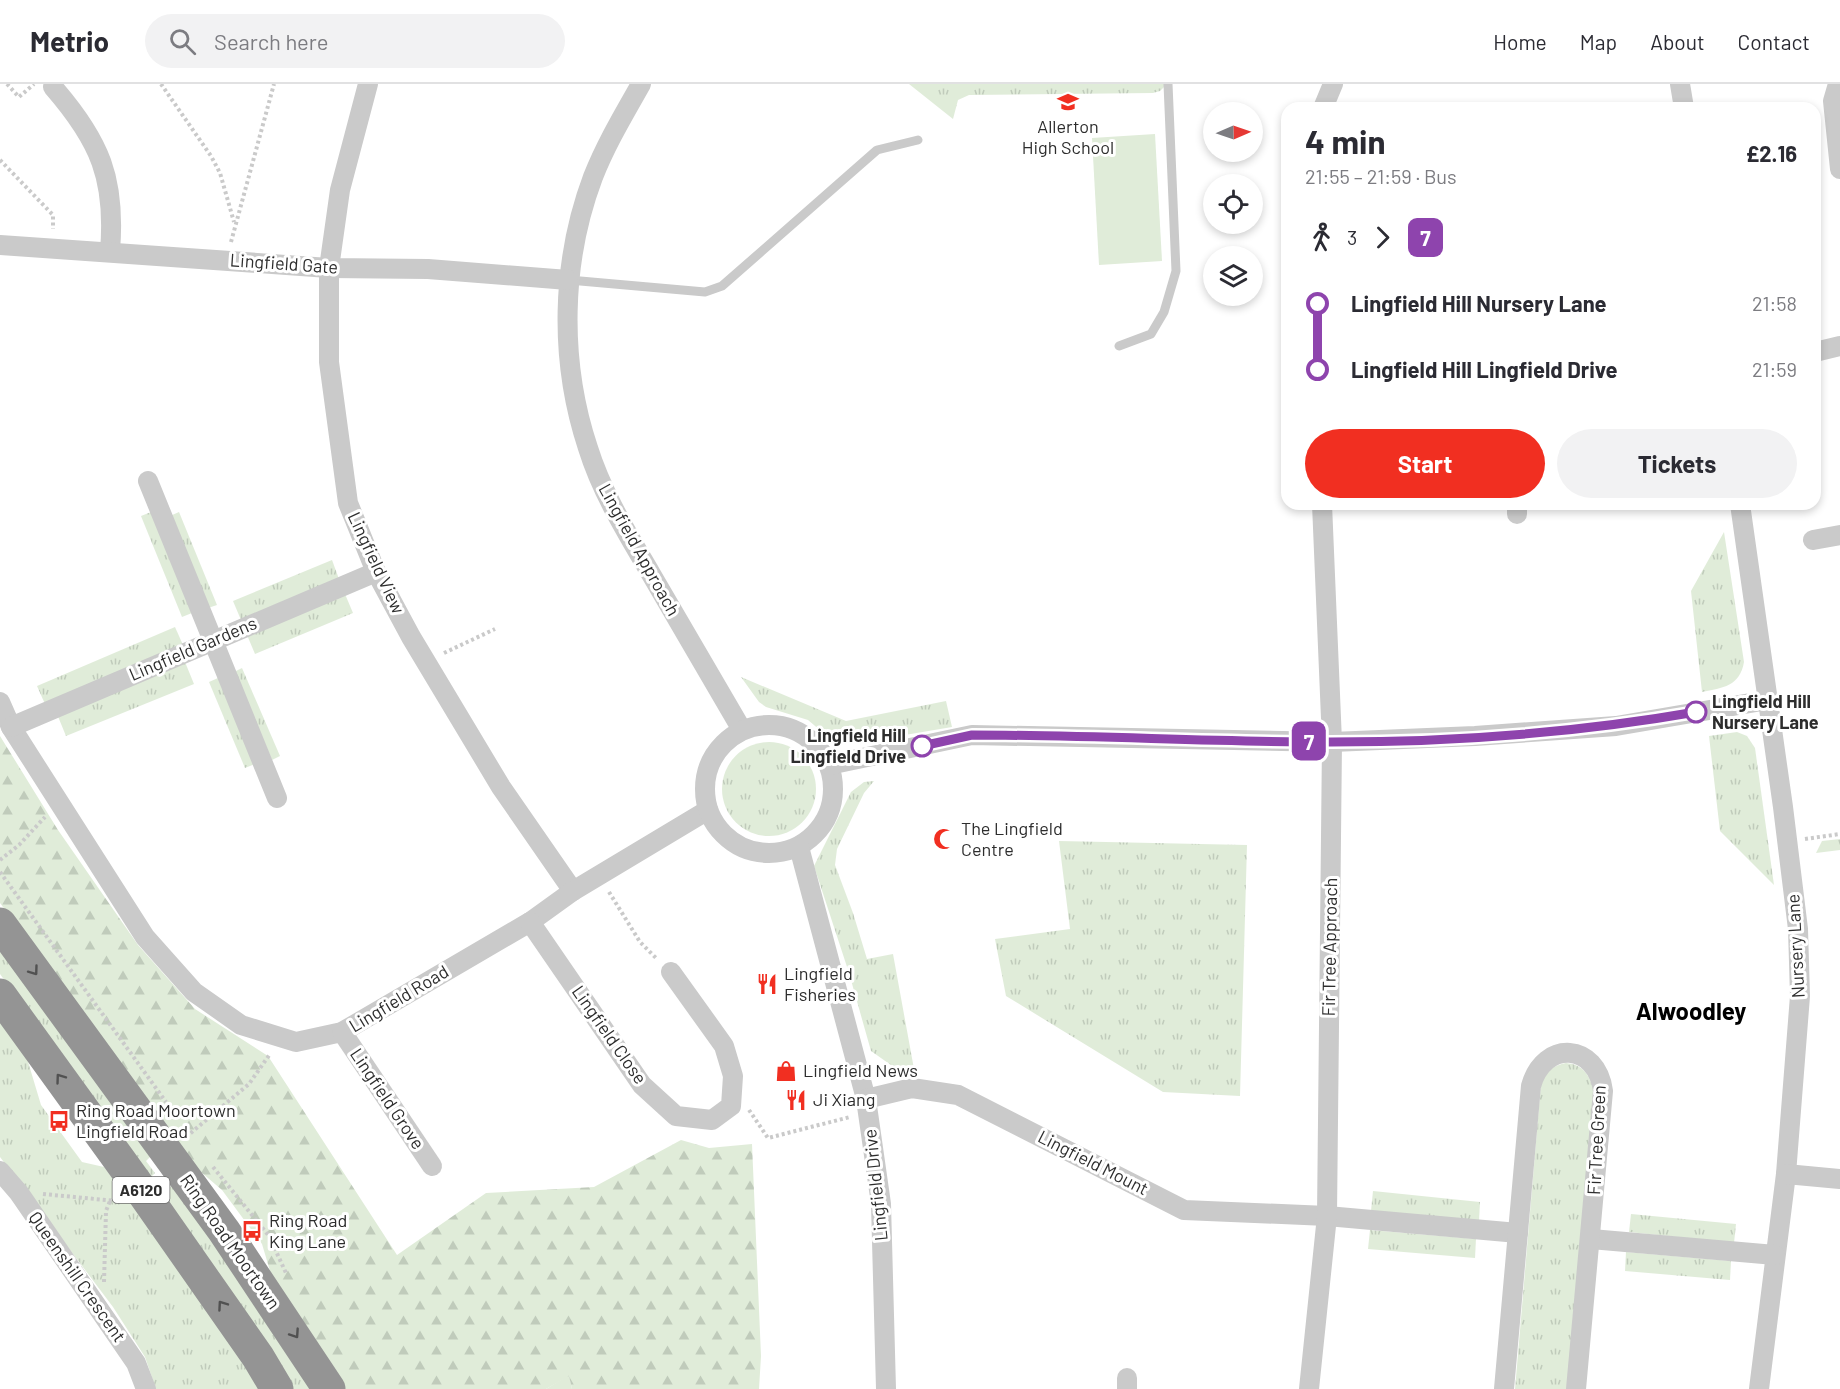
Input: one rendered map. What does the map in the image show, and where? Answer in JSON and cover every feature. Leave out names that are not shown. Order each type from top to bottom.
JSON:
[{"type":"highway","name":"Ring Road Moortown","points":[[0,924],[224,1231],[329,1389]]},
{"type":"highway","name":"A6120","points":[[0,995],[144,1194],[258,1357],[277,1389]]},
{"type":"street","name":"Lingfield View","points":[[368,84],[340,190],[329,268],[329,362],[348,503],[376,572],[426,662],[501,787],[573,891]]},
{"type":"street","name":"Lingfield Approach","points":[[641,84],[609,140],[593,178],[578,227],[568,280],[570,370],[588,449],[613,508],[742,730]]},
{"type":"street","points":[[1326,102],[1333,84]]},
{"type":"street","points":[[1680,84],[1683,102]]},
{"type":"street","points":[[1838,84],[1833,101],[1840,169]]},
{"type":"street","points":[[44,86],[75,112],[94,142],[109,182],[113,216],[110,251]]},
{"type":"street","name":"Lingfield Gate","points":[[0,245],[329,268],[428,270],[568,280]]},
{"type":"street","points":[[1821,350],[1840,346]]},
{"type":"street","points":[[148,481],[277,798]]},
{"type":"street","name":"Fir Tree Approach","points":[[1309,1389],[1327,1216],[1332,742],[1322,510]]},
{"type":"street","name":"Nursery Lane","points":[[1741,510],[1798,929],[1800,996],[1786,1174],[1759,1389]]},
{"type":"street","points":[[1813,540],[1840,535]]},
{"type":"street","name":"Lingfield Gardens","points":[[11,727],[376,572]]},
{"type":"street","points":[[829,765],[972,735],[1332,742],[1616,726],[1768,700]]},
{"type":"street","name":"Lingfield Road","points":[[0,702],[11,727],[145,937],[194,992],[241,1025],[296,1042],[342,1032],[530,922],[573,891],[708,810]]},
{"type":"street","points":[[764,724],[792,729],[811,740],[829,765],[834,787],[828,816],[815,835],[799,847],[777,853],[761,853],[740,846],[719,830],[708,810],[705,793],[707,771],[717,751],[742,730],[764,724]]},
{"type":"street","name":"Lingfield Drive","points":[[799,847],[867,1106],[881,1204],[886,1389]]},
{"type":"street","name":"Lingfield Close","points":[[530,922],[642,1085],[676,1116],[712,1120],[731,1106],[732,1092]]},
{"type":"street","points":[[671,972],[724,1046],[733,1076],[732,1092]]},
{"type":"street","name":"Lingfield Grove","points":[[342,1032],[432,1166]]},
{"type":"street","name":"Fir Tree Green","points":[[1504,1389],[1534,1074],[1541,1063],[1551,1056],[1563,1053],[1576,1054],[1587,1059],[1596,1067],[1603,1091],[1576,1389]]},
{"type":"street","name":"Lingfield Mount","points":[[867,1106],[912,1088],[958,1095],[1184,1210],[1327,1216],[1518,1233]]},
{"type":"street","name":"Queenshill Crescent","points":[[0,1171],[19,1193],[139,1367],[146,1389]]},
{"type":"street","points":[[1786,1174],[1840,1179]]},
{"type":"street","points":[[1591,1239],[1775,1255]]},
{"type":"lane","points":[[1119,346],[1151,334],[1164,312],[1176,271],[1168,84]]},
{"type":"lane","points":[[568,280],[705,292],[722,286],[877,150],[918,140]]},
{"type":"path","points":[[7,84],[19,97],[44,86]]},
{"type":"path","points":[[161,84],[211,156],[220,173],[234,223]]},
{"type":"path","points":[[228,260],[234,223],[274,84]]},
{"type":"path","points":[[0,160],[52,215],[54,248]]},
{"type":"path","points":[[426,662],[495,629]]},
{"type":"path","points":[[0,860],[42,823],[55,798]]},
{"type":"path","points":[[1787,842],[1840,834]]},
{"type":"path","points":[[0,872],[171,1108]]},
{"type":"path","points":[[598,876],[640,942],[671,972]]},
{"type":"path","points":[[190,1135],[249,1084],[281,1037]]},
{"type":"path","points":[[732,1092],[745,1104],[768,1138],[867,1106]]},
{"type":"path","points":[[184,1128],[196,1144]]},
{"type":"path","points":[[209,1163],[227,1180],[269,1236],[288,1278]]},
{"type":"path","points":[[19,1193],[29,1185],[37,1194],[111,1200],[106,1210],[102,1313]]},
{"type":"green space","points":[[909,84],[1167,84],[1160,91],[1153,93],[969,95],[958,100],[953,119]]},
{"type":"green space","points":[[1155,134],[1162,261],[1099,265],[1092,138]]},
{"type":"green space","points":[[151,512],[192,613],[182,617],[141,516]]},
{"type":"green space","points":[[179,512],[217,605],[208,608],[170,516]]},
{"type":"green space","points":[[1724,532],[1744,662],[1739,676],[1734,681],[1723,687],[1702,692],[1691,591]]},
{"type":"green space","points":[[332,560],[339,579],[241,620],[233,601]]},
{"type":"green space","points":[[345,594],[353,613],[255,654],[247,635]]},
{"type":"green space","points":[[175,627],[183,645],[45,704],[37,686]]},
{"type":"green space","points":[[185,662],[194,684],[66,736],[57,714]]},
{"type":"green space","points":[[242,668],[280,756],[272,760],[234,672]]},
{"type":"green space","points":[[741,677],[846,721],[946,701],[952,727],[852,744],[834,742],[808,720],[766,707],[759,702]]},
{"type":"green space","points":[[218,678],[255,764],[245,768],[209,682]]},
{"type":"green space","points":[[1737,732],[1747,736],[1755,748],[1774,885],[1720,831],[1709,736]]},
{"type":"green space","points":[[0,736],[58,830],[138,945],[195,1009],[268,1056],[397,1255],[486,1193],[594,1187],[681,1140],[709,1148],[752,1144],[761,1356],[759,1389],[572,1389],[569,1376],[546,1389],[344,1389],[273,1281],[262,1244],[222,1190],[195,1167],[0,903]]},
{"type":"green space","points":[[769,742],[787,745],[802,756],[813,771],[816,789],[813,807],[802,822],[787,833],[769,836],[751,833],[736,822],[725,807],[722,789],[725,771],[736,756],[751,745]]},
{"type":"green space","points":[[874,781],[864,793],[837,849],[835,865],[867,959],[893,954],[914,1069],[898,1070],[871,1051],[849,973],[814,866],[851,792],[864,782]]},
{"type":"green space","points":[[1840,839],[1840,850],[1816,853],[1822,841]]},
{"type":"green space","points":[[1059,841],[1247,845],[1240,1096],[1163,1092],[1006,996],[995,939],[1070,929]]},
{"type":"green space","points":[[0,944],[152,1155],[146,1161],[155,1173],[148,1180],[0,974]]},
{"type":"green space","points":[[0,1020],[26,1055],[41,1105],[82,1162],[104,1167],[167,1248],[262,1389],[156,1389],[145,1357],[113,1307],[0,1157]]},
{"type":"green space","points":[[1566,1063],[1581,1068],[1590,1079],[1594,1090],[1567,1389],[1515,1389],[1541,1083],[1550,1070]]},
{"type":"green space","points":[[174,1184],[318,1389],[293,1389],[159,1195]]},
{"type":"green space","points":[[1373,1191],[1480,1202],[1479,1221],[1371,1211]]},
{"type":"green space","points":[[1631,1214],[1736,1224],[1734,1243],[1629,1232]]},
{"type":"green space","points":[[1370,1230],[1476,1239],[1475,1258],[1368,1249]]},
{"type":"green space","points":[[1626,1252],[1731,1261],[1730,1280],[1625,1271]]},
{"type":"green space","points":[[569,1375],[572,1389],[546,1389]]},
{"type":"bus line","name":"7","points":[[922,746],[972,735],[1332,742],[1475,736],[1616,726],[1696,712]]},
{"type":"place","name":"Allerton High School","points":[[1068,102]]},
{"type":"place","name":"Lingfield Hill Nursery Lane","points":[[1696,712]]},
{"type":"place","name":"Lingfield Hill Lingfield Drive","points":[[922,746]]},
{"type":"place","name":"The Lingfield Centre","points":[[944,839]]},
{"type":"place","name":"Lingfield Fisheries","points":[[767,984]]},
{"type":"place","name":"Lingfield News","points":[[786,1071]]},
{"type":"place","name":"Ji Xiang","points":[[796,1100]]},
{"type":"place","name":"Ring Road Moortown Lingfield Road","points":[[59,1121]]},
{"type":"place","name":"Ring Road King Lane","points":[[252,1231]]},
{"type":"district","name":"Alwoodley","points":[[1691,1012]]}]
